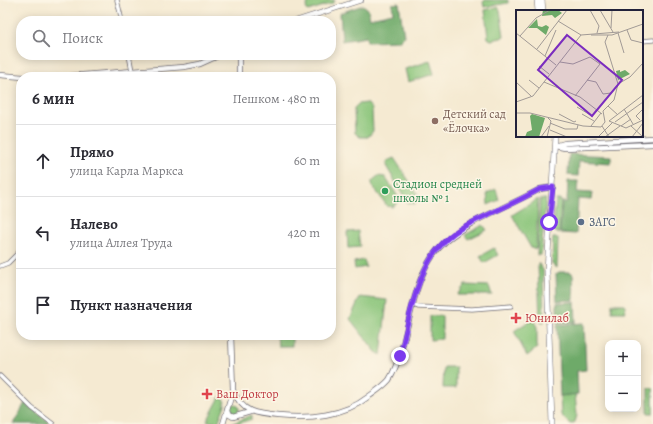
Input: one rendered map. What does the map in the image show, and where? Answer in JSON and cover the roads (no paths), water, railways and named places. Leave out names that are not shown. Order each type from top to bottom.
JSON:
[{"type":"main road","points":[[537,0],[538,10]]},
{"type":"main road","points":[[542,0],[543,10]]},
{"type":"main road","points":[[552,424],[547,271],[553,187],[554,137]]},
{"type":"street","points":[[117,0],[121,16]]},
{"type":"street","points":[[311,16],[361,0]]},
{"type":"street","points":[[643,41],[653,40]]},
{"type":"street","points":[[130,60],[132,71]]},
{"type":"street","points":[[120,72],[195,65],[208,60]]},
{"type":"street","points":[[239,60],[239,72]]},
{"type":"street","points":[[0,76],[16,77]]},
{"type":"street","points":[[555,146],[565,143],[653,138]]},
{"type":"street","points":[[555,146],[565,148],[653,144]]},
{"type":"street","points":[[223,424],[245,412],[302,417],[353,408],[382,387],[389,379],[400,357],[421,278],[431,258],[450,237],[462,228],[540,189],[553,187]]},
{"type":"street","points":[[0,266],[8,263],[16,255]]},
{"type":"street","points":[[413,305],[418,307],[472,309],[511,306]]},
{"type":"street","points":[[223,424],[233,390],[232,340]]},
{"type":"street","points":[[0,376],[32,408],[53,424]]},
{"type":"street","points":[[227,407],[230,416],[237,416],[242,411],[233,390]]},
{"type":"street","points":[[227,407],[233,402],[252,412]]},
{"type":"place","name":"Детский сад «Ёлочка»","points":[[435,121]]},
{"type":"place","name":"Стадион средней школы № 1","points":[[385,191]]},
{"type":"place","name":"ЗАГС","points":[[581,222]]},
{"type":"place","name":"Юнилаб","points":[[516,318]]},
{"type":"place","name":"Ваш Доктор","points":[[207,394]]}]
